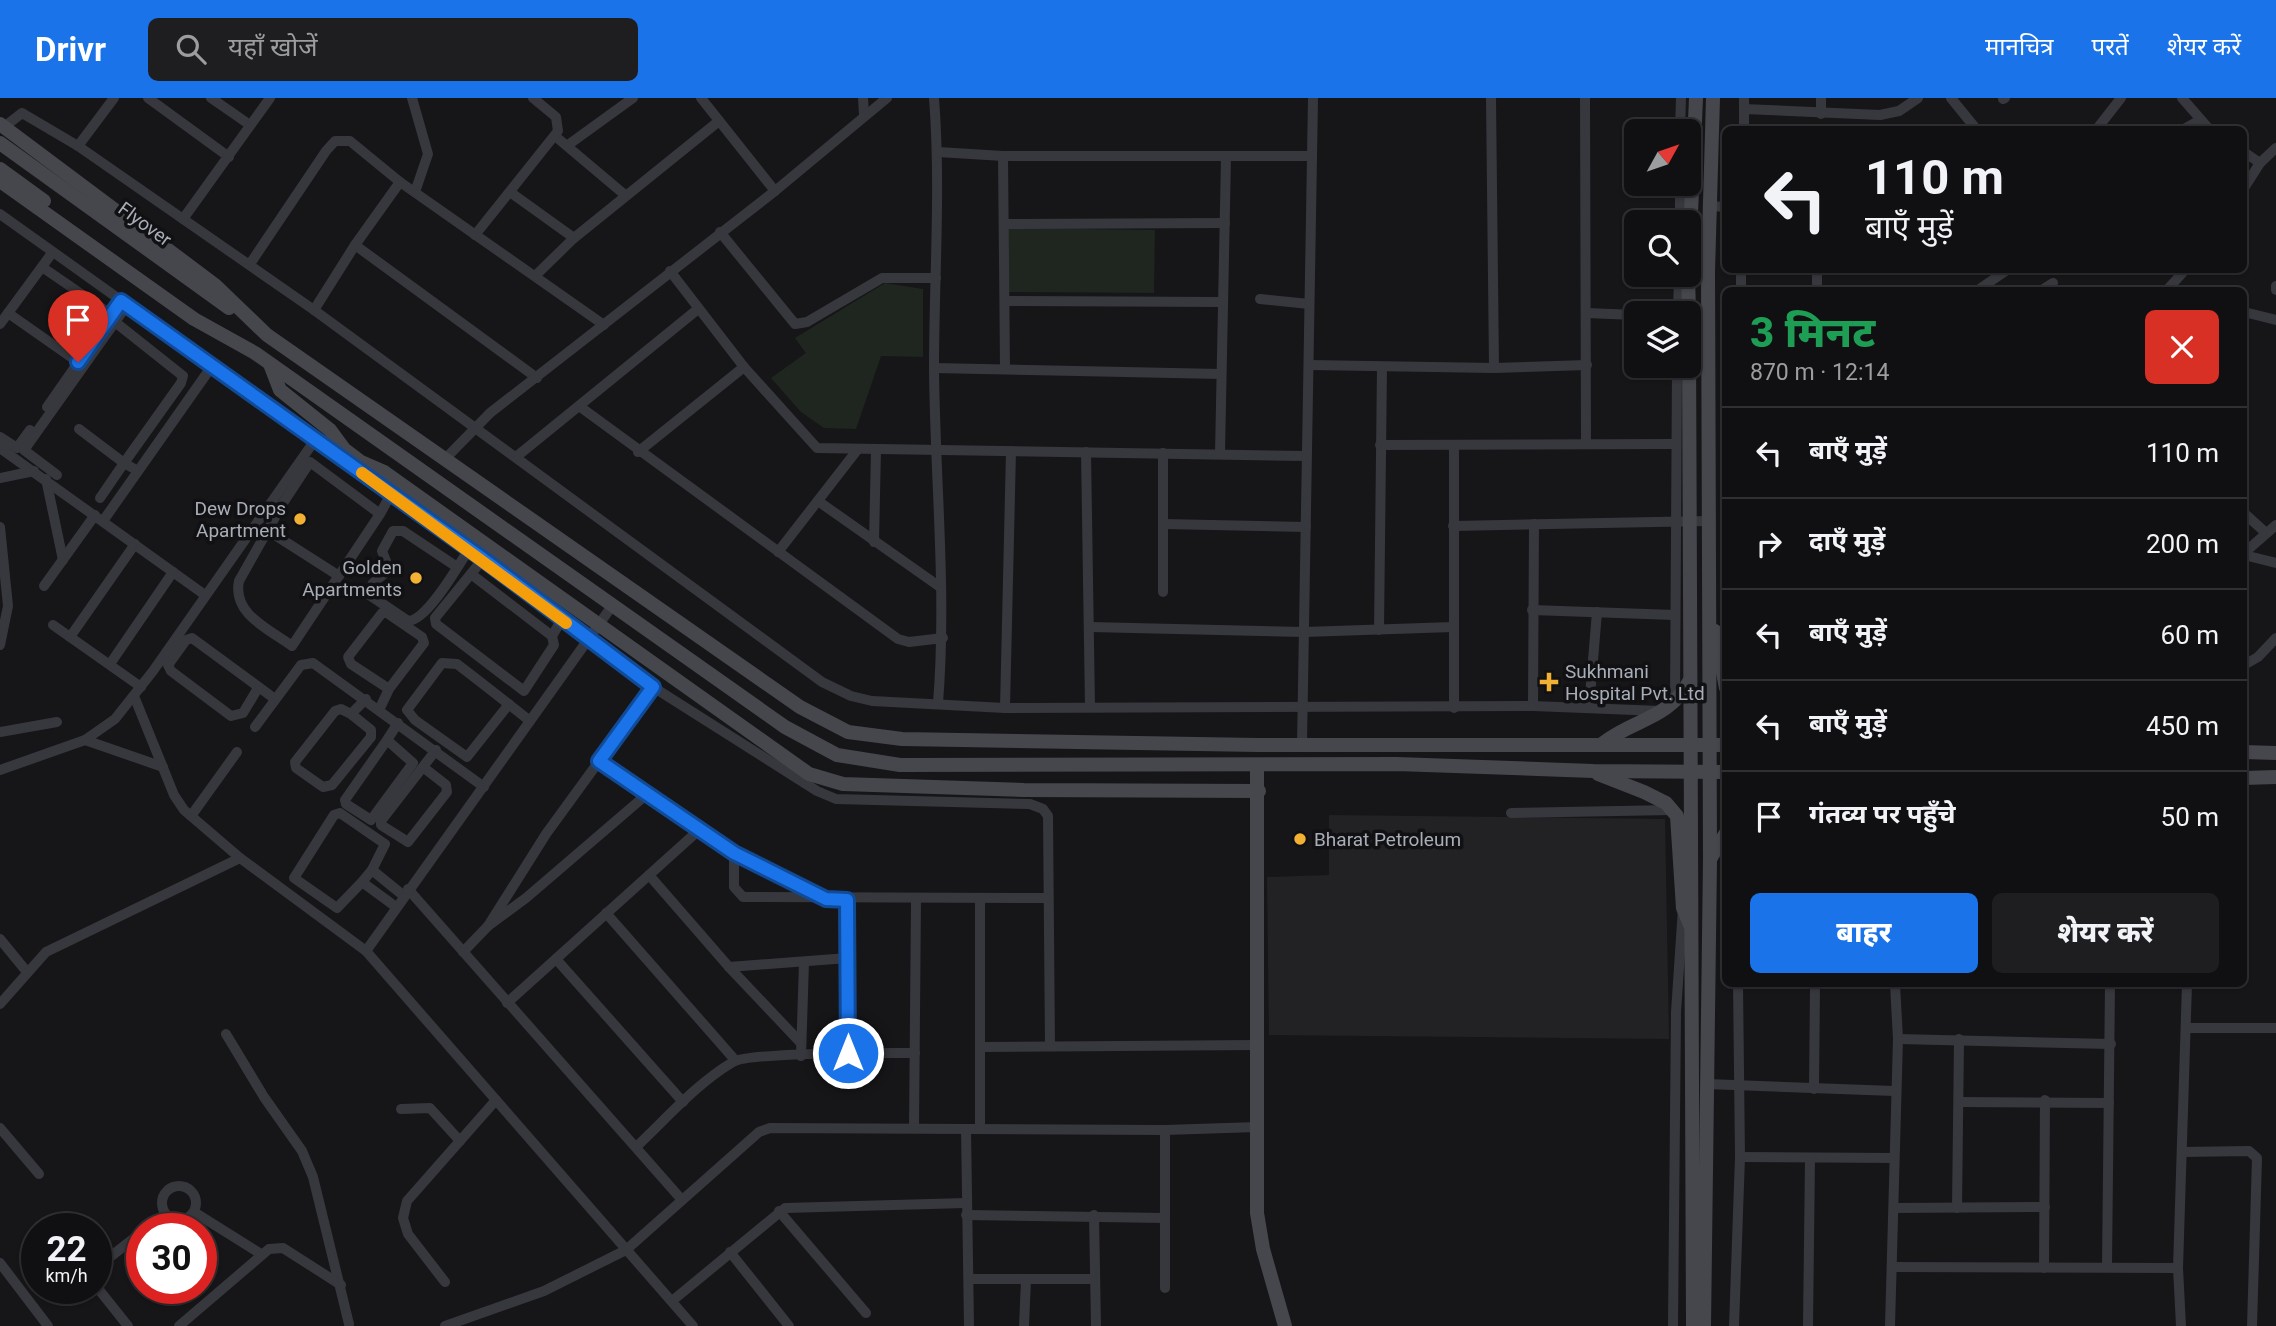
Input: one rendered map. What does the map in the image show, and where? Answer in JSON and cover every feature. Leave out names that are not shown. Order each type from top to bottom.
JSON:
[{"type":"main road","points":[[1691,210],[1696,98]]},
{"type":"main road","points":[[1703,1326],[1710,859],[1708,521],[1713,98]]},
{"type":"main road","points":[[2,125],[215,285],[267,335],[800,707],[848,732],[902,739],[1079,742],[1722,745]]},
{"type":"main road","name":"Flyover","points":[[0,143],[267,335]]},
{"type":"main road","name":"Flyover","points":[[0,169],[255,353]]},
{"type":"main road","points":[[0,181],[194,319],[255,353],[785,727],[836,755],[900,765],[1397,764],[1593,771],[1722,772]]},
{"type":"main road","points":[[270,364],[276,386],[334,433],[342,453],[384,472],[600,623],[796,767],[834,782],[1024,790],[1259,790]]},
{"type":"main road","points":[[1688,378],[1683,522],[1690,679],[1694,934],[1693,1326]]},
{"type":"main road","points":[[1709,617],[1718,642],[1722,665]]},
{"type":"main road","points":[[1602,744],[1614,734],[1663,711],[1675,702],[1690,679]]},
{"type":"main road","points":[[1078,765],[1079,742]]},
{"type":"main road","points":[[1370,764],[1371,744]]},
{"type":"main road","points":[[1397,744],[1397,764]]},
{"type":"main road","points":[[2247,752],[2276,753]]},
{"type":"main road","points":[[1257,765],[1258,1231],[1285,1326]]},
{"type":"main road","points":[[1593,771],[1644,792],[1672,810],[1680,828],[1683,908],[1694,934]]},
{"type":"main road","points":[[2247,778],[2276,777]]},
{"type":"main road","points":[[1710,859],[1722,840]]},
{"type":"street","points":[[78,146],[114,98]]},
{"type":"street","points":[[148,98],[229,157]]},
{"type":"street","points":[[211,98],[250,125]]},
{"type":"street","points":[[183,219],[270,98]]},
{"type":"street","points":[[412,98],[428,154],[415,192]]},
{"type":"street","points":[[475,235],[555,136],[559,127],[556,117],[533,98]]},
{"type":"street","points":[[568,145],[633,98]]},
{"type":"street","points":[[701,98],[775,191]]},
{"type":"street","points":[[863,98],[864,115]]},
{"type":"street","points":[[445,458],[472,428],[775,191],[887,98]]},
{"type":"street","points":[[934,98],[938,152],[934,368],[943,638],[938,703]]},
{"type":"street","points":[[1301,744],[1304,707],[1313,98]]},
{"type":"street","points":[[1491,98],[1494,368]]},
{"type":"street","points":[[1585,98],[1586,443]]},
{"type":"street","points":[[1681,98],[1681,119]]},
{"type":"street","points":[[1821,98],[1821,114]]},
{"type":"street","points":[[1744,126],[1744,104],[1821,114],[1890,114],[1918,98]]},
{"type":"street","points":[[1951,98],[1974,126]]},
{"type":"street","points":[[2182,98],[2206,126]]},
{"type":"street","points":[[2099,126],[2119,99]]},
{"type":"street","points":[[2,125],[22,113],[78,146],[314,310],[472,428],[516,457],[833,689],[872,701],[1005,708],[1533,706],[1663,711]]},
{"type":"street","points":[[2189,126],[2200,120]]},
{"type":"street","points":[[535,276],[574,238],[625,195],[719,121]]},
{"type":"street","points":[[555,136],[625,195]]},
{"type":"street","points":[[250,264],[335,141],[350,141],[400,182],[604,325]]},
{"type":"street","points":[[2247,183],[2260,163],[2276,148]]},
{"type":"street","points":[[938,152],[1003,156],[1311,156]]},
{"type":"street","points":[[2247,154],[2260,163]]},
{"type":"street","points":[[1003,156],[1005,368]]},
{"type":"street","points":[[1220,453],[1226,158]]},
{"type":"street","points":[[314,310],[355,245],[400,182]]},
{"type":"street","points":[[510,192],[574,238]]},
{"type":"street","points":[[1710,206],[1722,207]]},
{"type":"street","points":[[0,214],[315,440],[342,453],[391,494],[483,559],[653,687],[817,791],[836,799],[1037,806],[1048,816],[1050,1046]]},
{"type":"street","points":[[1004,224],[1225,223]]},
{"type":"street","points":[[720,232],[795,324],[807,322],[882,278],[936,278]]},
{"type":"street","points":[[355,245],[537,378]]},
{"type":"street","points":[[0,324],[52,253]]},
{"type":"street","points":[[42,267],[113,318],[183,376],[181,383],[100,498]]},
{"type":"street","points":[[670,271],[744,367],[817,448],[1306,456]]},
{"type":"street","points":[[1982,287],[2003,273]]},
{"type":"street","points":[[2170,287],[2182,273]]},
{"type":"street","points":[[2048,287],[2053,284]]},
{"type":"street","points":[[1260,299],[1309,304]]},
{"type":"street","points":[[1005,301],[1221,302]]},
{"type":"street","points":[[0,437],[16,448],[124,303]]},
{"type":"street","points":[[516,457],[698,309]]},
{"type":"street","points":[[8,313],[78,362]]},
{"type":"street","points":[[1586,313],[1624,315]]},
{"type":"street","points":[[2247,313],[2276,320]]},
{"type":"street","points":[[57,475],[24,450],[113,318]]},
{"type":"street","points":[[1309,365],[1494,368],[1587,365]]},
{"type":"street","points":[[44,586],[138,471],[212,366]]},
{"type":"street","points":[[638,452],[744,367]]},
{"type":"street","points":[[1379,630],[1382,367]]},
{"type":"street","points":[[934,368],[1222,374]]},
{"type":"street","points":[[1675,702],[1675,615],[1683,522],[1675,444],[1677,378]]},
{"type":"street","points":[[579,406],[638,452],[898,639],[909,642],[943,638]]},
{"type":"street","points":[[79,429],[138,471]]},
{"type":"street","points":[[0,771],[85,740],[115,719],[141,687],[315,440]]},
{"type":"street","points":[[1380,445],[1675,444]]},
{"type":"street","points":[[1454,446],[1454,708]]},
{"type":"street","points":[[0,448],[205,595]]},
{"type":"street","points":[[778,552],[858,449]]},
{"type":"street","points":[[874,542],[876,450]]},
{"type":"street","points":[[1005,708],[1011,451]]},
{"type":"street","points":[[1086,452],[1090,707]]},
{"type":"street","points":[[1163,453],[1163,592]]},
{"type":"street","points":[[380,514],[310,462],[239,581],[236,595],[242,609],[292,646],[380,514],[391,494]]},
{"type":"street","points":[[0,478],[34,471]]},
{"type":"street","points":[[46,479],[64,560]]},
{"type":"street","points":[[818,501],[940,587]]},
{"type":"street","points":[[2247,516],[2266,533]]},
{"type":"street","points":[[1453,526],[1708,521]]},
{"type":"street","points":[[1164,524],[1306,527]]},
{"type":"street","points":[[1533,706],[1534,524]]},
{"type":"street","points":[[2247,551],[2276,525]]},
{"type":"street","points":[[0,527],[8,606],[0,645]]},
{"type":"street","points":[[267,530],[339,576]]},
{"type":"street","points":[[457,567],[403,531],[393,531],[382,551],[386,561],[384,574],[373,583],[368,594],[408,621],[414,621],[425,612],[457,567],[469,549]]},
{"type":"street","points":[[70,637],[135,544]]},
{"type":"street","points":[[2247,555],[2276,563]]},
{"type":"street","points":[[471,574],[552,636],[554,645],[527,690],[522,690],[436,624],[435,618],[483,559]]},
{"type":"street","points":[[110,664],[173,572]]},
{"type":"street","points":[[366,951],[612,606]]},
{"type":"street","points":[[1532,610],[1675,615]]},
{"type":"street","points":[[1590,708],[1597,612]]},
{"type":"street","points":[[380,708],[389,689],[424,643],[422,637],[387,613],[382,613],[348,657],[351,664],[389,689]]},
{"type":"street","points":[[552,636],[562,619]]},
{"type":"street","points":[[53,625],[141,687]]},
{"type":"street","points":[[1090,628],[1304,632],[1452,627]]},
{"type":"street","points":[[258,688],[243,713],[231,716],[171,671],[167,665],[186,640],[192,638],[275,699]]},
{"type":"street","points":[[2247,663],[2258,657],[2276,638]]},
{"type":"street","points":[[255,727],[300,665],[309,661],[380,708],[484,787]]},
{"type":"street","points":[[509,704],[467,757],[415,720],[407,710],[442,663],[448,662],[457,664],[509,704],[530,721]]},
{"type":"street","points":[[488,926],[546,834],[653,687]]},
{"type":"street","points":[[134,696],[174,795],[191,816],[240,858],[366,951],[693,1326]]},
{"type":"street","points":[[351,715],[366,699]]},
{"type":"street","points":[[341,709],[351,715],[371,730],[372,737],[332,785],[323,787],[296,768],[295,762],[335,711],[341,709]]},
{"type":"street","points":[[0,732],[57,722]]},
{"type":"street","points":[[387,740],[413,763],[371,820],[346,804],[345,800],[398,723]]},
{"type":"street","points":[[85,740],[163,767]]},
{"type":"street","points":[[423,767],[446,785],[447,792],[408,842],[381,823],[423,767],[436,751]]},
{"type":"street","points":[[191,816],[237,752]]},
{"type":"street","points":[[599,761],[734,853],[826,899]]},
{"type":"street","points":[[463,952],[488,926],[526,898],[646,794]]},
{"type":"street","points":[[1511,813],[1672,810]]},
{"type":"street","points":[[337,813],[385,844],[372,870],[362,882],[337,908],[293,876],[337,813]]},
{"type":"street","points":[[507,1003],[699,830]]},
{"type":"street","points":[[734,853],[734,887],[743,897],[847,900],[1047,898]]},
{"type":"street","points":[[0,1004],[39,958],[57,946],[240,858]]},
{"type":"street","points":[[372,870],[406,893],[463,952],[682,1200]]},
{"type":"street","points":[[649,875],[729,967],[800,1042]]},
{"type":"street","points":[[362,882],[396,907]]},
{"type":"street","points":[[847,900],[848,1053]]},
{"type":"street","points":[[914,1128],[916,900]]},
{"type":"street","points":[[979,900],[980,1129]]},
{"type":"street","points":[[1673,1326],[1676,1012],[1683,908]]},
{"type":"street","points":[[606,913],[735,1060]]},
{"type":"street","points":[[0,939],[27,972]]},
{"type":"street","points":[[729,967],[848,958]]},
{"type":"street","points":[[556,959],[683,1102]]},
{"type":"street","points":[[801,1056],[804,962]]},
{"type":"street","points":[[1734,1326],[1740,1157],[1737,1087],[1738,987]]},
{"type":"street","points":[[1814,1089],[1815,987]]},
{"type":"street","points":[[1890,1326],[1894,1091],[1898,1040],[1895,987]]},
{"type":"street","points":[[2107,1266],[2110,987]]},
{"type":"street","points":[[2181,1326],[2178,1268],[2187,987]]},
{"type":"street","points":[[2187,1028],[2276,1028]]},
{"type":"street","points":[[226,1034],[264,1097],[302,1151],[313,1177],[349,1324]]},
{"type":"street","points":[[1898,1040],[1959,1039],[2111,1044]]},
{"type":"street","points":[[1957,1208],[1959,1039]]},
{"type":"street","points":[[981,1048],[1257,1045]]},
{"type":"street","points":[[636,1147],[683,1102],[735,1060],[848,1053],[915,1053]]},
{"type":"street","points":[[1707,1084],[1894,1091]]},
{"type":"street","points":[[445,1282],[408,1234],[403,1218],[407,1201],[496,1100]]},
{"type":"street","points":[[1960,1102],[2045,1100],[2109,1103]]},
{"type":"street","points":[[2044,1268],[2045,1100]]},
{"type":"street","points":[[401,1109],[430,1108],[460,1141]]},
{"type":"street","points":[[445,1326],[544,1291],[626,1250],[763,1129],[1165,1130],[1257,1127]]},
{"type":"street","points":[[0,1128],[39,1174]]},
{"type":"street","points":[[966,1129],[969,1326]]},
{"type":"street","points":[[1165,1130],[1165,1288]]},
{"type":"street","points":[[2182,1152],[2249,1151],[2257,1158],[2252,1326]]},
{"type":"street","points":[[1740,1157],[1894,1158]]},
{"type":"street","points":[[1808,1326],[1810,1158]]},
{"type":"street","points":[[165,1213],[162,1198],[175,1186],[192,1192],[196,1202],[194,1212],[261,1254]]},
{"type":"street","points":[[672,1301],[779,1212],[797,1206],[966,1203]]},
{"type":"street","points":[[1894,1208],[2045,1207]]},
{"type":"street","points":[[779,1212],[866,1313]]},
{"type":"street","points":[[966,1215],[1165,1218]]},
{"type":"street","points":[[1094,1215],[1093,1279],[1096,1326]]},
{"type":"street","points":[[112,1255],[126,1245]]},
{"type":"street","points":[[179,1326],[269,1249],[283,1248],[341,1285]]},
{"type":"street","points":[[730,1252],[789,1326]]},
{"type":"street","points":[[0,1263],[48,1326]]},
{"type":"street","points":[[1893,1267],[2178,1268]]},
{"type":"street","points":[[969,1279],[1093,1279]]},
{"type":"street","points":[[1024,1326],[1026,1280]]},
{"type":"street","points":[[110,1304],[128,1326]]},
{"type":"shaded area","points":[[1008,228],[1155,230],[1154,293],[1008,292]]},
{"type":"shaded area","points":[[885,283],[923,289],[923,357],[881,356],[856,429],[824,428],[801,412],[771,378],[806,353],[795,338]]},
{"type":"shaded area","points":[[1329,815],[1665,819],[1669,1039],[1269,1035],[1267,877],[1329,875]]},
{"type":"slow traffic","points":[[362,473],[483,559],[566,623]]},
{"type":"place","name":"Dew Drops Apartment","points":[[300,519]]},
{"type":"place","name":"Golden Apartments","points":[[416,578]]},
{"type":"place","name":"Sukhmani Hospital Pvt. Ltd","points":[[1549,682]]},
{"type":"place","name":"Bharat Petroleum","points":[[1300,839]]},
{"type":"route","points":[[78,362],[121,301],[483,559],[653,687],[599,761],[734,853],[826,899],[847,900],[848,1053]]}]
